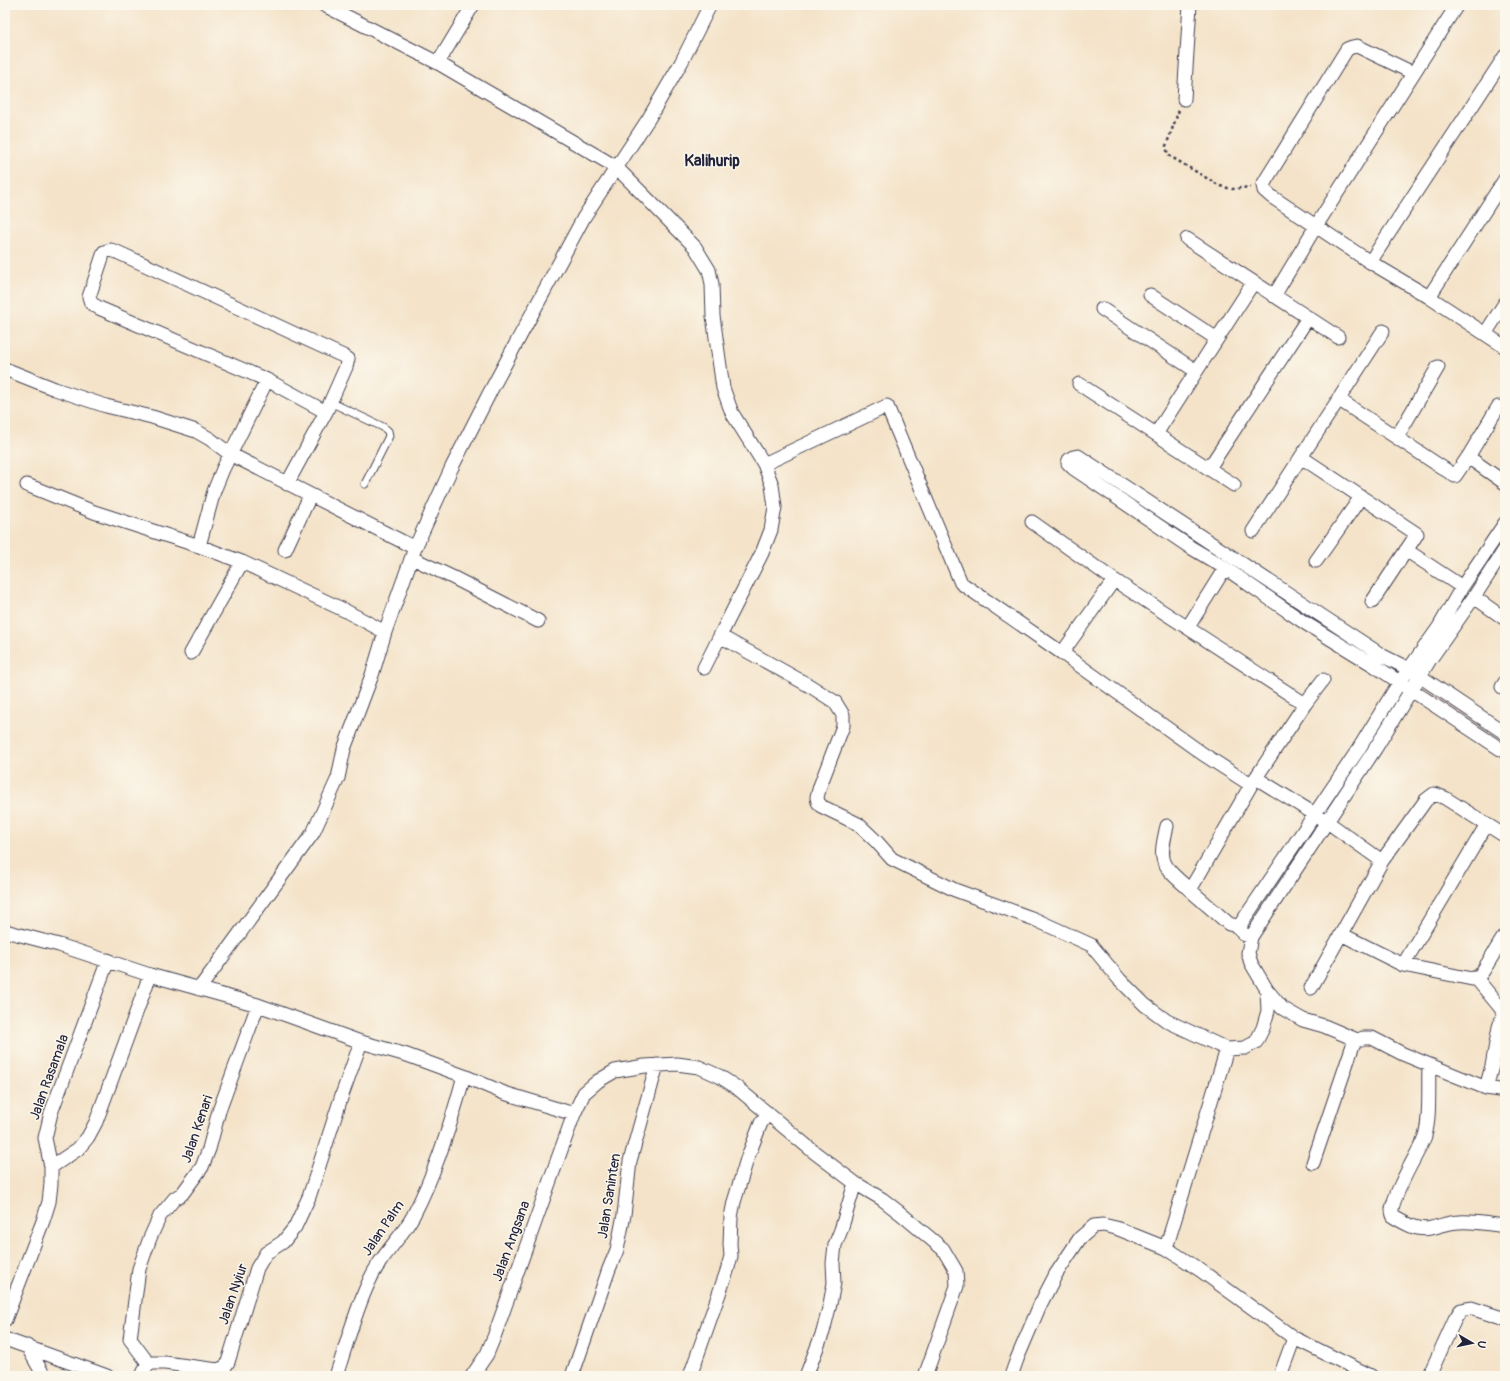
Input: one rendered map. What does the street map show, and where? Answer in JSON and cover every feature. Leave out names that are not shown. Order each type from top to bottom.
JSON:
[{"type":"street","points":[[324,5],[438,64],[616,167],[695,247],[709,270],[712,284],[713,316],[723,388],[732,413],[764,464],[772,485],[775,507],[772,530],[762,553],[704,668]]},
{"type":"street","points":[[438,64],[473,5]]},
{"type":"street","points":[[199,989],[313,833],[338,778],[344,749],[372,675],[385,632],[414,553],[452,467],[490,392],[584,217],[649,118],[677,70],[710,5]]},
{"type":"street","points":[[1184,98],[1190,5]]},
{"type":"street","points":[[1274,296],[1316,226],[1457,5]]},
{"type":"street","points":[[1413,73],[1357,46],[1347,49],[1263,185],[1264,190],[1272,197],[1370,262],[1429,297],[1505,347]]},
{"type":"street","points":[[1370,262],[1505,56]]},
{"type":"street","points":[[1429,297],[1505,179]]},
{"type":"street","points":[[1187,239],[1338,337]]},
{"type":"street","points":[[287,484],[328,407],[346,367],[348,359],[117,252],[111,250],[104,252],[90,297],[91,303],[99,308],[328,407]]},
{"type":"street","points":[[1156,434],[1253,282]]},
{"type":"street","points":[[1150,294],[1217,339]]},
{"type":"street","points":[[1485,334],[1505,303]]},
{"type":"street","points":[[1102,309],[1196,371]]},
{"type":"street","points":[[1209,468],[1308,318]]},
{"type":"street","points":[[1253,531],[1383,331]]},
{"type":"street","points":[[1397,438],[1438,367]]},
{"type":"street","points":[[5,369],[55,389],[106,406],[196,431],[210,439],[230,454],[414,553],[452,577],[538,621]]},
{"type":"street","points":[[199,546],[214,491],[230,454],[267,380]]},
{"type":"street","points":[[1079,384],[1234,485]]},
{"type":"street","points":[[1338,400],[1455,476],[1498,407]]},
{"type":"street","points":[[764,464],[887,406],[961,583],[1203,754],[1253,782],[1315,813],[1382,861]]},
{"type":"street","points":[[1505,732],[1409,669],[1379,661],[1305,623],[1225,568],[1190,547],[1145,509],[1078,456],[1073,456],[1069,460],[1068,464],[1072,468],[1145,509],[1313,610],[1379,661],[1399,683],[1505,752]]},
{"type":"street","points":[[1301,457],[1417,534],[1372,602]]},
{"type":"street","points":[[1468,457],[1505,483]]},
{"type":"street","points":[[27,485],[94,512],[199,546],[242,562],[344,610],[385,632]]},
{"type":"street","points":[[285,550],[310,496]]},
{"type":"street","points":[[1316,562],[1360,497]]},
{"type":"street","points":[[1032,522],[1114,580],[1305,704]]},
{"type":"street","points":[[1251,937],[1243,934],[1240,929],[1242,922],[1358,750],[1399,683],[1439,627],[1462,587],[1505,523]]},
{"type":"street","points":[[1357,1040],[1292,1015],[1282,1008],[1267,990],[1248,954],[1251,937],[1326,821],[1375,749],[1411,690],[1505,549]]},
{"type":"street","points":[[1406,550],[1462,587]]},
{"type":"street","points":[[191,653],[242,562]]},
{"type":"street","points":[[1188,627],[1225,568]]},
{"type":"street","points":[[1062,653],[1114,580]]},
{"type":"street","points":[[1474,597],[1505,619]]},
{"type":"street","points":[[1305,623],[1313,610]]},
{"type":"street","points":[[720,636],[810,686],[835,702],[842,715],[843,726],[820,786],[817,797],[818,802],[821,806],[858,824],[892,859],[955,890],[1034,919],[1091,945],[1119,979],[1145,1005],[1167,1021],[1227,1049],[1245,1048],[1256,1042],[1263,1028],[1268,1011],[1267,990]]},
{"type":"street","points":[[1190,890],[1253,782],[1305,704],[1323,680]]},
{"type":"street","points":[[1311,988],[1382,861],[1426,800],[1434,794],[1445,798],[1505,836]]},
{"type":"street","points":[[1403,965],[1487,824]]},
{"type":"street","points":[[1167,826],[1162,848],[1162,858],[1169,871],[1228,924],[1241,927]]},
{"type":"street","points":[[5,932],[59,945],[150,975],[258,1005],[361,1042],[407,1054],[504,1093],[574,1114]]},
{"type":"street","points":[[1341,934],[1403,965],[1472,979],[1476,978],[1483,971],[1505,936]]},
{"type":"street","name":"Jalan Rasamala","points":[[5,1320],[47,1208],[51,1184],[51,1167],[45,1138],[47,1125],[108,960]]},
{"type":"street","points":[[51,1167],[78,1149],[88,1137],[96,1122],[150,975]]},
{"type":"street","points":[[1476,978],[1504,1012],[1499,1027],[1492,1066],[1486,1088]]},
{"type":"street","name":"Jalan Kenari","points":[[148,1363],[130,1340],[139,1269],[160,1216],[175,1198],[182,1194],[202,1167],[209,1149],[219,1111],[258,1005]]},
{"type":"street","points":[[1313,1163],[1353,1045],[1357,1040],[1372,1038],[1403,1054],[1486,1088],[1505,1091]]},
{"type":"street","name":"Jalan Nyiur","points":[[148,1363],[165,1363],[218,1370],[225,1367],[228,1362],[257,1268],[266,1253],[283,1242],[295,1227],[308,1196],[361,1042]]},
{"type":"street","points":[[1166,1248],[1227,1049]]},
{"type":"street","name":"Jalan Angsana","points":[[472,1376],[487,1354],[494,1337],[574,1114],[584,1093],[598,1081],[615,1071],[628,1068],[677,1064],[699,1067],[719,1076],[736,1087],[814,1152],[855,1183],[900,1213],[943,1249],[956,1271],[957,1286],[925,1376]]},
{"type":"street","name":"Jalan Saninten","points":[[572,1376],[617,1250],[624,1215],[630,1161],[657,1065]]},
{"type":"street","points":[[1429,1065],[1428,1122],[1424,1139],[1399,1190],[1392,1208],[1394,1218],[1414,1228],[1421,1229],[1460,1222],[1505,1226]]},
{"type":"street","name":"Jalan Palm","points":[[336,1376],[367,1284],[376,1266],[412,1217],[429,1182],[440,1156],[464,1076]]},
{"type":"street","points":[[690,1376],[731,1256],[731,1218],[746,1159],[761,1124],[768,1113]]},
{"type":"street","points":[[806,1376],[823,1332],[834,1283],[833,1263],[835,1245],[855,1183]]},
{"type":"street","points":[[1011,1376],[1040,1305],[1056,1274],[1080,1238],[1094,1226],[1104,1225],[1116,1228],[1166,1248],[1200,1270],[1294,1338],[1371,1376]]},
{"type":"street","points":[[1429,1376],[1454,1318],[1461,1310],[1471,1308],[1505,1319]]},
{"type":"street","points":[[1280,1376],[1294,1338]]},
{"type":"street","points":[[5,1339],[107,1376]]},
{"type":"street","points":[[27,1346],[44,1376]]},
{"type":"street","points":[[142,1376],[148,1363]]},
{"type":"lane","points":[[328,407],[383,427],[388,431],[389,436],[365,484]]},
{"type":"path","points":[[1184,98],[1166,146],[1168,155],[1220,186],[1232,189],[1263,185]]},
{"type":"district","name":"Kalihurip","points":[[712,161]]}]
